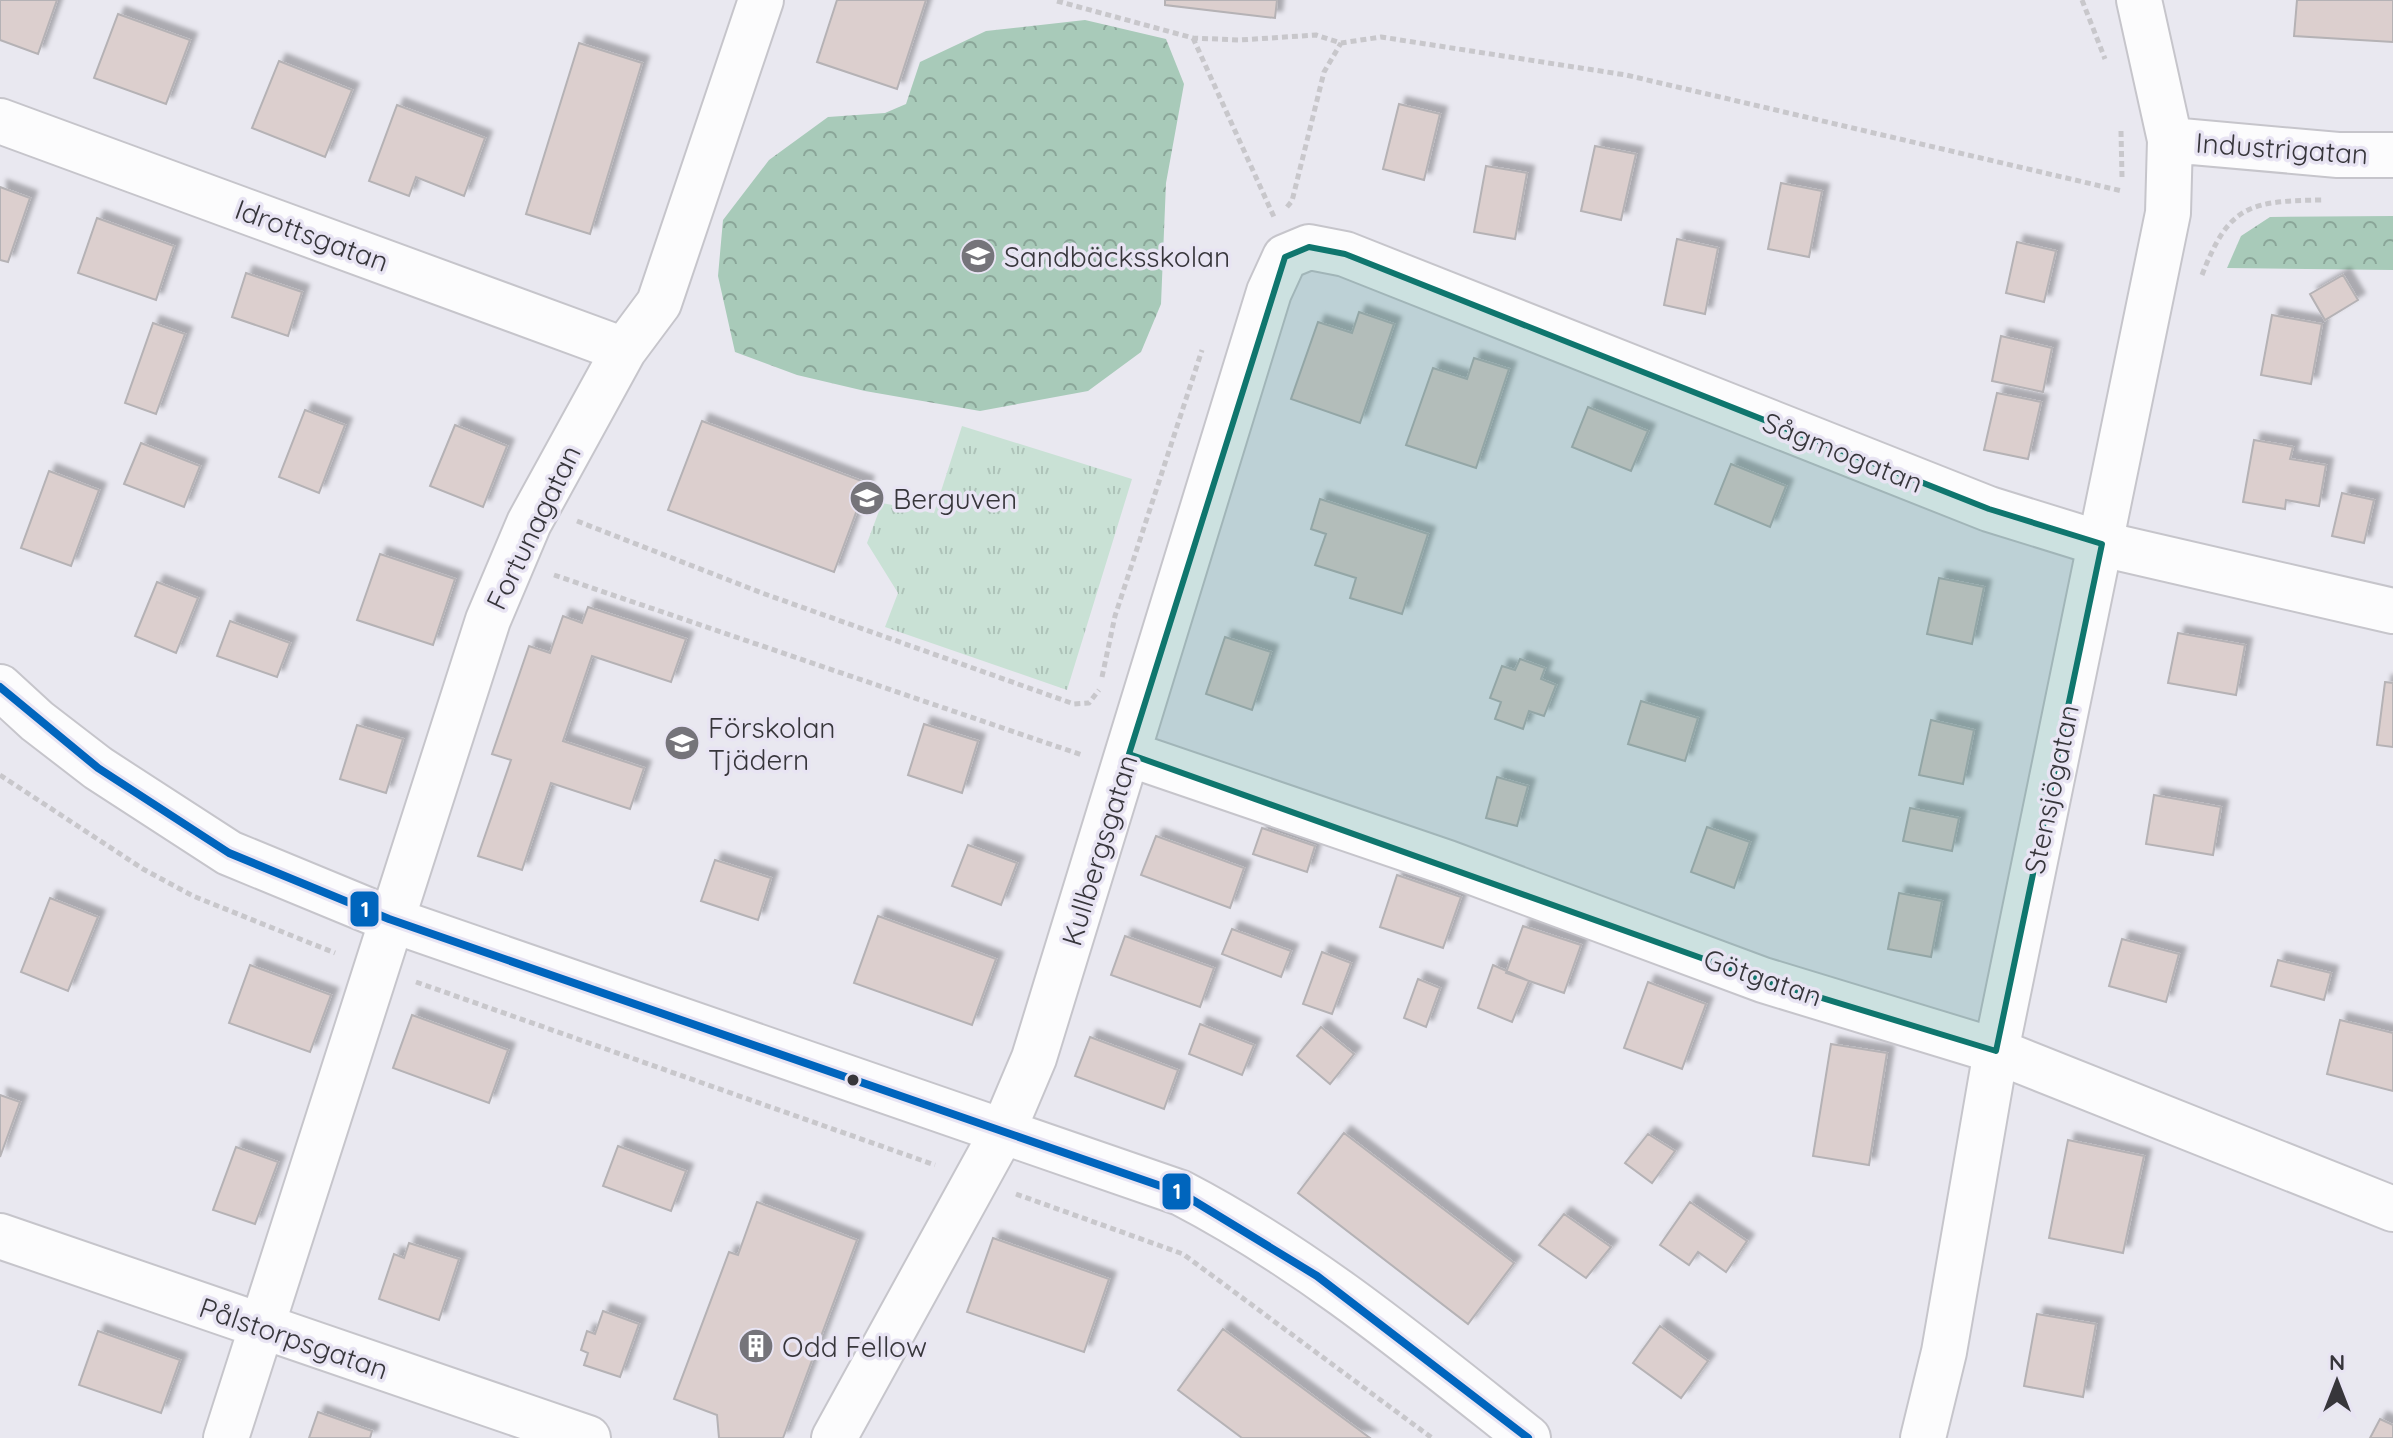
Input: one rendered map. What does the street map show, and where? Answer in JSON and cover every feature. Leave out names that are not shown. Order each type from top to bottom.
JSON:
[{"type":"street","name":"Fortunagatan","points":[[226,1438],[389,919],[488,620],[544,495],[624,350],[659,303],[761,0]]},
{"type":"street","name":"Stensjögatan","points":[[1923,1438],[1944,1352],[1996,1051],[2168,213],[2170,140],[2139,0]]},
{"type":"street","name":"Idrottsgatan","points":[[0,121],[624,350]]},
{"type":"street","name":"Industrigatan","points":[[2170,140],[2338,155],[2393,155]]},
{"type":"street","name":"Sågmogatan","points":[[1292,234],[1989,509],[2102,544],[2393,611]]},
{"type":"street","name":"Kullbergsgatan","points":[[834,1438],[1004,1129],[1034,1058],[1269,292],[1292,234]]},
{"type":"street","points":[[0,687],[37,721],[98,768],[229,853],[389,919],[1004,1129],[1181,1193],[1249,1228],[1366,1310],[1528,1438]]},
{"type":"street","name":"Götgatan","points":[[1127,762],[1448,863],[1763,980],[1996,1051],[2393,1209]]},
{"type":"street","name":"Pålstorpsgatan","points":[[0,1236],[260,1328],[588,1438]]},
{"type":"path","points":[[2082,0],[2108,70]]},
{"type":"path","points":[[1057,1],[1193,38],[1240,40],[1316,35],[1341,43],[1381,37],[1626,75],[2122,191],[2120,128]]},
{"type":"path","points":[[1193,38],[1292,234]]},
{"type":"path","points":[[1292,234],[1292,201],[1324,72],[1341,43]]},
{"type":"path","points":[[2152,289],[2188,294],[2197,289],[2215,241],[2229,220],[2244,212],[2279,202],[2330,200]]},
{"type":"path","points":[[1268,229],[1292,234]]},
{"type":"path","points":[[544,495],[586,527],[1002,679],[1082,705],[1095,697],[1101,686],[1115,616],[1206,339]]},
{"type":"path","points":[[512,561],[1127,762]]},
{"type":"path","points":[[0,775],[143,869],[251,922],[1183,1254],[1432,1438]]},
{"type":"highlighted area","points":[[1309,247],[1345,254],[1989,509],[2102,544],[1996,1051],[1763,980],[1129,754],[1285,257]]},
{"type":"green space","points":[[1085,20],[1166,39],[1184,84],[1166,183],[1161,304],[1141,352],[1088,391],[980,411],[865,391],[797,375],[735,352],[718,276],[723,220],[769,160],[828,117],[885,113],[906,104],[920,62],[986,31]]},
{"type":"green space","points":[[2393,216],[2393,270],[2227,268],[2241,236],[2270,217]]},
{"type":"green space","points":[[962,426],[1132,479],[1067,690],[885,627],[898,593],[867,543],[882,503],[934,513]]},
{"type":"building","points":[[0,0],[57,0],[38,54],[0,40]]},
{"type":"building","points":[[837,0],[926,0],[897,89],[817,62]]},
{"type":"building","points":[[1165,0],[1277,0],[1275,18],[1165,5]]},
{"type":"building","points":[[2297,0],[2393,0],[2393,42],[2294,36]]},
{"type":"building","points":[[118,14],[190,40],[166,104],[94,78]]},
{"type":"building","points":[[579,43],[642,63],[590,234],[526,214]]},
{"type":"building","points":[[279,61],[352,90],[325,157],[252,128]]},
{"type":"building","points":[[1399,104],[1440,114],[1424,180],[1383,169]]},
{"type":"building","points":[[397,105],[485,138],[464,196],[416,177],[409,196],[369,181]]},
{"type":"building","points":[[1595,146],[1636,154],[1621,220],[1581,211]]},
{"type":"building","points":[[1486,166],[1527,173],[1515,239],[1474,232]]},
{"type":"building","points":[[1781,183],[1822,191],[1809,257],[1768,249]]},
{"type":"building","points":[[0,187],[30,198],[8,262],[0,260]]},
{"type":"building","points":[[97,218],[174,246],[156,300],[78,273]]},
{"type":"building","points":[[1677,239],[1718,248],[1705,314],[1664,305]]},
{"type":"building","points":[[2017,242],[2056,251],[2044,302],[2006,293]]},
{"type":"building","points":[[246,273],[302,292],[288,336],[232,317]]},
{"type":"building","points":[[2343,275],[2358,300],[2325,320],[2310,294]]},
{"type":"building","points":[[1359,312],[1394,324],[1360,423],[1291,399],[1318,322],[1352,333]]},
{"type":"building","points":[[2272,315],[2322,324],[2311,384],[2261,375]]},
{"type":"building","points":[[153,323],[185,334],[156,414],[125,403]]},
{"type":"building","points":[[2001,336],[2052,348],[2043,392],[1992,381]]},
{"type":"building","points":[[1474,358],[1509,369],[1476,468],[1406,445],[1433,368],[1467,379]]},
{"type":"building","points":[[1997,393],[2041,402],[2028,459],[1984,450]]},
{"type":"building","points":[[1588,407],[1648,431],[1631,471],[1572,447]]},
{"type":"building","points":[[305,410],[345,425],[319,493],[279,477]]},
{"type":"building","points":[[702,421],[867,483],[834,572],[668,510]]},
{"type":"building","points":[[455,425],[507,446],[483,507],[430,486]]},
{"type":"building","points":[[2254,440],[2293,447],[2290,459],[2326,465],[2319,506],[2286,500],[2285,509],[2243,502]]},
{"type":"building","points":[[141,443],[200,466],[184,507],[124,484]]},
{"type":"building","points":[[1731,464],[1786,486],[1770,527],[1715,504]]},
{"type":"building","points":[[49,471],[99,490],[71,566],[21,548]]},
{"type":"building","points":[[2342,493],[2374,500],[2364,543],[2332,536]]},
{"type":"building","points":[[1320,499],[1428,534],[1402,614],[1350,598],[1356,578],[1315,565],[1326,534],[1311,529]]},
{"type":"building","points":[[380,554],[455,579],[433,645],[357,620]]},
{"type":"building","points":[[1939,578],[1984,587],[1972,644],[1927,634]]},
{"type":"building","points":[[157,582],[198,598],[176,653],[135,636]]},
{"type":"building","points":[[588,607],[686,639],[671,682],[592,656],[563,741],[644,768],[630,809],[551,783],[522,870],[478,856],[511,760],[492,754],[529,646],[550,653],[563,616],[582,623]]},
{"type":"building","points":[[230,621],[290,643],[277,677],[217,656]]},
{"type":"building","points":[[2178,633],[2245,645],[2236,695],[2168,683]]},
{"type":"building","points":[[1225,637],[1271,652],[1252,710],[1206,694]]},
{"type":"building","points":[[1520,659],[1545,668],[1541,679],[1556,685],[1544,716],[1529,711],[1523,729],[1495,719],[1501,702],[1490,698],[1502,666],[1515,670]]},
{"type":"building","points":[[2385,682],[2393,683],[2393,747],[2377,745]]},
{"type":"building","points":[[1641,701],[1698,718],[1685,761],[1628,744]]},
{"type":"building","points":[[1931,720],[1974,730],[1963,784],[1919,775]]},
{"type":"building","points":[[924,724],[978,741],[962,793],[908,775]]},
{"type":"building","points":[[357,725],[403,739],[386,793],[340,779]]},
{"type":"building","points":[[1497,777],[1528,786],[1517,826],[1486,818]]},
{"type":"building","points":[[2154,795],[2221,807],[2213,855],[2146,844]]},
{"type":"building","points":[[1910,808],[1959,818],[1952,851],[1903,841]]},
{"type":"building","points":[[1707,827],[1750,842],[1734,888],[1691,872]]},
{"type":"building","points":[[1262,828],[1315,846],[1307,872],[1253,854]]},
{"type":"building","points":[[1156,836],[1244,868],[1230,908],[1141,875]]},
{"type":"building","points":[[968,845],[1017,863],[1001,905],[952,886]]},
{"type":"building","points":[[715,860],[771,878],[758,920],[701,901]]},
{"type":"building","points":[[1397,875],[1461,897],[1443,948],[1380,927]]},
{"type":"building","points":[[1899,893],[1942,901],[1931,957],[1888,949]]},
{"type":"building","points":[[50,898],[98,917],[68,991],[21,972]]},
{"type":"building","points":[[878,916],[996,959],[972,1025],[854,983]]},
{"type":"building","points":[[1523,926],[1581,945],[1564,993],[1506,973]]},
{"type":"building","points":[[1232,929],[1291,951],[1281,977],[1222,954]]},
{"type":"building","points":[[1125,936],[1214,968],[1200,1007],[1111,975]]},
{"type":"building","points":[[2122,939],[2179,954],[2166,1002],[2109,986]]},
{"type":"building","points":[[1322,952],[1351,963],[1332,1014],[1303,1004]]},
{"type":"building","points":[[2278,960],[2331,973],[2324,1000],[2271,986]]},
{"type":"building","points":[[250,965],[331,995],[310,1052],[229,1023]]},
{"type":"building","points":[[1493,965],[1529,981],[1512,1022],[1478,1008]]},
{"type":"building","points":[[1418,979],[1440,988],[1426,1027],[1404,1018]]},
{"type":"building","points":[[1648,982],[1706,1004],[1682,1069],[1624,1048]]},
{"type":"building","points":[[412,1015],[508,1050],[489,1103],[393,1068]]},
{"type":"building","points":[[2340,1020],[2393,1033],[2393,1091],[2327,1074]]},
{"type":"building","points":[[1200,1024],[1254,1045],[1242,1075],[1189,1054]]},
{"type":"building","points":[[1321,1027],[1354,1054],[1330,1084],[1297,1056]]},
{"type":"building","points":[[1090,1037],[1178,1070],[1164,1109],[1075,1076]]},
{"type":"building","points":[[1831,1044],[1887,1053],[1869,1165],[1813,1156]]},
{"type":"building","points":[[0,1095],[20,1102],[0,1157]]},
{"type":"building","points":[[1344,1133],[1514,1263],[1468,1324],[1298,1193]]},
{"type":"building","points":[[1648,1134],[1675,1151],[1652,1183],[1625,1163]]},
{"type":"building","points":[[2068,1140],[2144,1156],[2123,1253],[2049,1238]]},
{"type":"building","points":[[618,1146],[686,1171],[671,1211],[603,1186]]},
{"type":"building","points":[[236,1147],[278,1162],[255,1224],[213,1210]]},
{"type":"building","name":"Odd Fellow","points":[[757,1202],[857,1240],[783,1438],[719,1438],[717,1415],[674,1399],[729,1252],[738,1255]]},
{"type":"building","points":[[1690,1202],[1747,1241],[1726,1272],[1698,1252],[1689,1265],[1660,1245]]},
{"type":"building","points":[[1564,1214],[1611,1247],[1586,1278],[1539,1245]]},
{"type":"building","points":[[993,1238],[1109,1279],[1084,1352],[967,1312]]},
{"type":"building","points":[[409,1243],[459,1259],[439,1320],[379,1299],[394,1254],[404,1258]]},
{"type":"building","points":[[603,1311],[639,1324],[620,1377],[584,1365],[588,1353],[581,1350],[587,1331],[595,1334]]},
{"type":"building","points":[[2037,1314],[2096,1324],[2083,1397],[2024,1386]]},
{"type":"building","points":[[1660,1326],[1708,1361],[1681,1398],[1633,1363]]},
{"type":"building","points":[[1223,1329],[1370,1438],[1242,1438],[1178,1390]]},
{"type":"building","points":[[98,1331],[180,1360],[161,1413],[79,1385]]},
{"type":"building","points":[[318,1412],[372,1431],[370,1438],[309,1438]]},
{"type":"building","points":[[2380,1419],[2393,1425],[2393,1438],[2370,1438]]},
{"type":"transit line","name":"1","points":[[0,687],[98,768],[229,853],[389,919],[1181,1193],[1317,1276],[1528,1438]]},
{"type":"place","name":"Sandbäcksskolan","points":[[978,256]]},
{"type":"place","name":"Berguven","points":[[867,498]]},
{"type":"place","name":"Förskolan Tjädern","points":[[682,743]]},
{"type":"place","name":"Odd Fellow","points":[[756,1346]]}]
